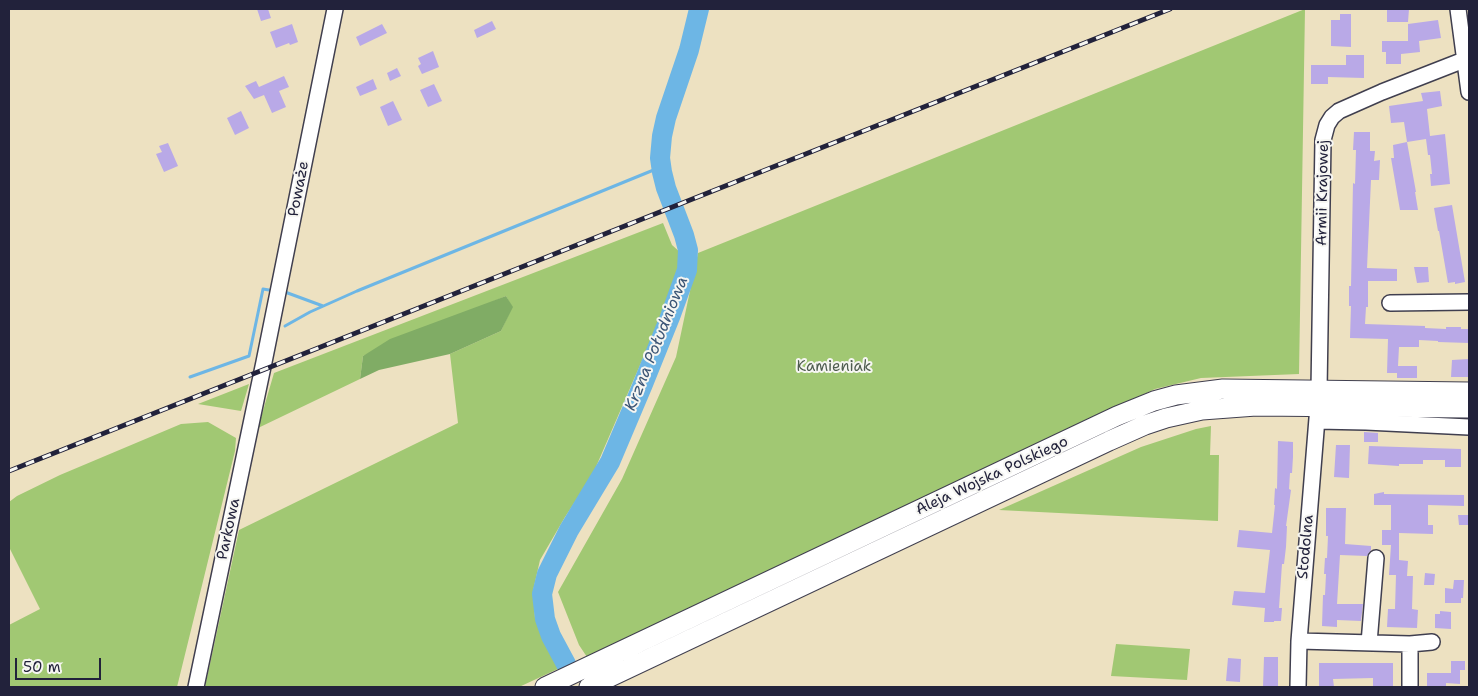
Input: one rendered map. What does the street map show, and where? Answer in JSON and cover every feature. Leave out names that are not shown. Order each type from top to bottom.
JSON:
[{"type":"main road","name":"Aleja Wojska Polskiego","points":[[545,687],[1143,405],[1176,395],[1213,390],[1318,406],[1469,392]]},
{"type":"main road","name":"Aleja Wojska Polskiego","points":[[589,687],[1095,447],[1153,422],[1189,412],[1216,408],[1256,406],[1469,408]]},
{"type":"street","name":"Poważe","points":[[262,370],[335,9]]},
{"type":"street","points":[[1458,9],[1468,59],[1469,92]]},
{"type":"street","name":"Armii Krajowej","points":[[1318,406],[1323,140],[1327,125],[1339,111],[1382,92],[1468,59]]},
{"type":"street","points":[[1390,303],[1469,302]]},
{"type":"street","name":"Parkowa","points":[[196,687],[262,370]]},
{"type":"street","points":[[1318,406],[1366,422],[1469,427]]},
{"type":"street","name":"Stodolna","points":[[1298,687],[1299,641],[1318,406]]},
{"type":"street","points":[[1369,643],[1376,558]]},
{"type":"street","points":[[1299,641],[1410,644],[1432,642]]},
{"type":"street","points":[[1410,644],[1410,687]]},
{"type":"green space","name":"Kamieniak","points":[[1305,9],[1299,374],[1201,378],[1155,389],[587,657],[579,645],[558,592],[622,479],[676,357],[698,253]]},
{"type":"green space","points":[[663,223],[672,245],[682,254],[673,289],[592,476],[540,560],[533,591],[535,618],[560,668],[519,687],[205,687],[239,530],[458,423],[450,354],[501,331],[512,307],[506,296],[363,356],[360,379],[258,428],[274,373]]},
{"type":"green space","points":[[506,296],[513,307],[501,331],[450,354],[379,370],[360,379],[363,356],[390,339]]},
{"type":"green space","points":[[249,384],[241,411],[198,404]]},
{"type":"green space","points":[[208,422],[236,438],[235,451],[177,687],[9,687],[9,625],[40,609],[9,547],[9,502],[17,496],[60,475],[181,424]]},
{"type":"green space","points":[[1211,426],[1210,455],[1219,455],[1218,521],[999,510],[1141,447]]},
{"type":"green space","points":[[1116,644],[1190,649],[1187,680],[1111,676]]},
{"type":"building","points":[[257,9],[268,9],[271,18],[261,21]]},
{"type":"building","points":[[1409,9],[1408,22],[1387,22],[1387,10]]},
{"type":"building","points":[[1340,14],[1351,14],[1351,47],[1331,46],[1331,20],[1340,20]]},
{"type":"building","points":[[1438,20],[1441,38],[1419,41],[1420,52],[1401,54],[1401,64],[1386,64],[1386,52],[1382,52],[1382,41],[1408,41],[1408,24]]},
{"type":"building","points":[[492,21],[496,29],[477,38],[474,30]]},
{"type":"building","points":[[292,24],[298,42],[276,48],[270,32]]},
{"type":"building","points":[[382,24],[387,33],[360,46],[356,37]]},
{"type":"building","points":[[433,51],[439,67],[422,74],[418,66],[421,64],[418,58]]},
{"type":"building","points":[[1346,55],[1364,55],[1364,78],[1328,77],[1328,84],[1311,84],[1311,65],[1346,65]]},
{"type":"building","points":[[397,68],[401,76],[390,81],[387,73]]},
{"type":"building","points":[[284,76],[289,87],[279,91],[286,107],[272,113],[264,95],[254,99],[245,86],[256,81],[259,87]]},
{"type":"building","points":[[373,79],[377,89],[360,96],[356,87]]},
{"type":"building","points":[[434,84],[442,101],[428,107],[420,90]]},
{"type":"building","points":[[1440,91],[1442,106],[1427,109],[1430,136],[1445,134],[1450,184],[1431,186],[1430,155],[1428,155],[1426,139],[1407,142],[1404,122],[1391,123],[1389,106],[1423,101],[1421,93]]},
{"type":"building","points":[[393,101],[402,120],[388,126],[380,107]]},
{"type":"building","points":[[241,111],[249,128],[235,135],[227,118]]},
{"type":"building","points":[[1354,132],[1370,132],[1370,151],[1375,151],[1374,161],[1380,160],[1379,180],[1371,180],[1367,268],[1397,269],[1397,281],[1368,281],[1368,307],[1366,307],[1365,324],[1425,326],[1425,328],[1446,329],[1446,327],[1461,327],[1461,329],[1469,329],[1469,343],[1419,340],[1419,347],[1399,347],[1398,366],[1417,366],[1417,378],[1397,378],[1397,373],[1387,373],[1388,339],[1350,338],[1351,306],[1349,306],[1349,286],[1351,286],[1353,183],[1355,184],[1356,150],[1353,150]]},
{"type":"building","points":[[1407,142],[1418,210],[1400,210],[1391,158],[1394,158],[1393,145]]},
{"type":"building","points":[[168,143],[178,166],[164,172],[156,154],[162,152],[159,146]]},
{"type":"building","points":[[1452,205],[1465,282],[1455,284],[1455,282],[1448,283],[1434,208]]},
{"type":"building","points":[[1414,267],[1428,267],[1429,282],[1417,283]]},
{"type":"building","points":[[1469,359],[1469,377],[1451,377],[1452,360]]},
{"type":"building","points":[[1364,432],[1378,433],[1378,442],[1364,442]]},
{"type":"building","points":[[1278,441],[1293,442],[1292,473],[1290,473],[1289,489],[1291,490],[1279,608],[1282,608],[1281,621],[1264,622],[1265,608],[1232,605],[1234,591],[1265,593],[1270,550],[1237,547],[1239,530],[1272,533],[1275,488],[1277,489]]},
{"type":"building","points":[[1336,445],[1350,445],[1349,478],[1334,477]]},
{"type":"building","points":[[1369,446],[1461,449],[1461,467],[1445,467],[1445,460],[1423,460],[1423,464],[1399,464],[1399,466],[1368,464]]},
{"type":"building","points":[[1384,492],[1384,494],[1464,495],[1464,506],[1428,505],[1428,525],[1433,525],[1433,534],[1399,533],[1399,560],[1408,561],[1407,576],[1413,576],[1412,609],[1418,610],[1417,628],[1387,627],[1388,609],[1395,609],[1396,575],[1389,575],[1391,545],[1382,545],[1382,530],[1391,530],[1391,505],[1374,505],[1374,494]]},
{"type":"building","points":[[1326,508],[1346,508],[1345,544],[1371,546],[1367,556],[1340,555],[1337,604],[1363,604],[1361,621],[1337,620],[1337,627],[1322,626],[1326,574],[1324,574],[1325,558],[1327,558],[1328,536],[1326,536]]},
{"type":"building","points":[[1458,515],[1469,515],[1469,525],[1459,525]]},
{"type":"building","points":[[1425,573],[1435,574],[1434,585],[1424,585]]},
{"type":"building","points":[[1454,580],[1464,580],[1463,598],[1461,598],[1461,603],[1445,603],[1445,588],[1453,589]]},
{"type":"building","points":[[1440,611],[1451,612],[1451,629],[1435,628],[1435,614],[1440,614]]},
{"type":"building","points":[[1264,657],[1278,657],[1278,687],[1263,687]]},
{"type":"building","points":[[1228,658],[1241,659],[1240,682],[1226,681]]},
{"type":"building","points":[[1451,661],[1465,661],[1465,670],[1460,670],[1460,684],[1446,683],[1446,687],[1427,687],[1427,673],[1451,673]]},
{"type":"building","points":[[1319,663],[1393,663],[1393,687],[1373,687],[1373,678],[1333,679],[1334,687],[1319,687]]},
{"type":"waterway","name":"Krzna Południowa","points":[[566,664],[551,636],[545,619],[542,594],[547,574],[569,530],[610,462],[670,317],[687,270],[688,250],[666,188],[660,158],[666,118],[689,50],[699,9]]},
{"type":"waterway","points":[[285,326],[310,312],[357,291],[661,167]]},
{"type":"waterway","points":[[190,377],[249,356],[263,289],[269,290]]},
{"type":"waterway","points":[[285,292],[323,306]]},
{"type":"railway","points":[[9,471],[1170,9]]}]
